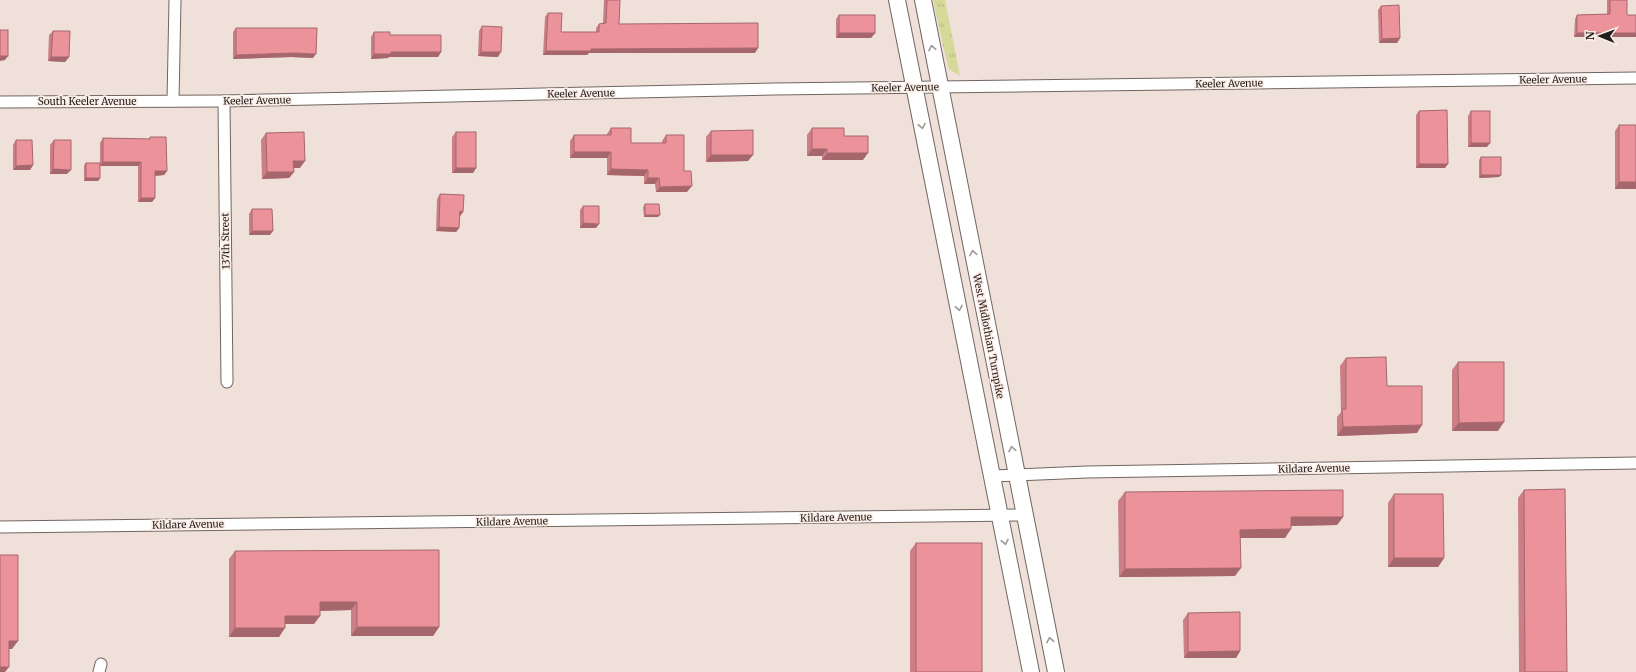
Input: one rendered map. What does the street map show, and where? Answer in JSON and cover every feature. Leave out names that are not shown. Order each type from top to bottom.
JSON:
[{"type":"main road","points":[[897,0],[1031,672]]},
{"type":"main road","name":"West Midlothian Turnpike","points":[[923,0],[1056,672]]},
{"type":"street","points":[[173,101],[175,0]]},
{"type":"street","name":"Keeler Avenue","points":[[173,101],[774,89],[1636,78]]},
{"type":"street","name":"South Keeler Avenue","points":[[0,102],[173,101]]},
{"type":"street","name":"137th Street","points":[[224,101],[227,382]]},
{"type":"street","name":"Kildare Avenue","points":[[992,476],[1086,472],[1636,463]]},
{"type":"street","name":"Kildare Avenue","points":[[0,526],[1024,515]]},
{"type":"green space","points":[[933,0],[945,0],[960,76],[949,69]]},
{"type":"building","points":[[607,0],[620,0],[619,24],[758,23],[758,48],[591,49],[591,51],[546,51],[548,13],[562,13],[561,32],[599,32],[599,24],[606,23]]},
{"type":"building","points":[[1610,0],[1627,0],[1627,15],[1636,15],[1636,33],[1577,33],[1577,15],[1610,14]]},
{"type":"building","points":[[1399,5],[1400,38],[1382,39],[1381,6]]},
{"type":"building","points":[[839,15],[875,15],[875,33],[839,33]]},
{"type":"building","points":[[482,26],[502,27],[501,52],[481,52]]},
{"type":"building","points":[[236,28],[317,28],[316,54],[294,53],[236,55]]},
{"type":"building","points":[[0,30],[8,30],[8,56],[0,56]]},
{"type":"building","points":[[53,31],[70,31],[69,57],[51,57]]},
{"type":"building","points":[[374,32],[390,32],[390,35],[441,35],[441,52],[391,52],[391,54],[374,54]]},
{"type":"building","points":[[1447,110],[1448,164],[1419,164],[1419,111]]},
{"type":"building","points":[[1471,111],[1490,111],[1490,143],[1471,143]]},
{"type":"building","points":[[1619,125],[1636,125],[1636,182],[1619,182]]},
{"type":"building","points":[[611,128],[631,128],[631,143],[666,143],[666,135],[684,135],[684,171],[691,171],[692,186],[660,187],[659,178],[648,178],[648,170],[611,169],[611,152],[574,152],[574,135],[611,135]]},
{"type":"building","points":[[812,128],[844,128],[844,136],[868,136],[868,153],[827,153],[827,149],[812,149]]},
{"type":"building","points":[[753,130],[753,155],[711,155],[711,131]]},
{"type":"building","points":[[304,132],[305,161],[293,161],[294,172],[267,172],[266,133]]},
{"type":"building","points":[[456,132],[476,132],[476,168],[456,168]]},
{"type":"building","points":[[150,137],[166,137],[167,171],[155,171],[155,198],[141,198],[141,162],[103,162],[103,138],[150,139]]},
{"type":"building","points":[[16,140],[32,140],[33,165],[16,166]]},
{"type":"building","points":[[54,140],[71,140],[71,170],[53,169]]},
{"type":"building","points":[[1481,157],[1501,157],[1501,175],[1481,175]]},
{"type":"building","points":[[86,163],[100,163],[100,178],[86,178]]},
{"type":"building","points":[[440,194],[464,195],[463,212],[460,211],[459,228],[439,227]]},
{"type":"building","points":[[645,204],[659,204],[660,215],[645,215]]},
{"type":"building","points":[[583,206],[599,206],[599,224],[583,223]]},
{"type":"building","points":[[252,209],[272,209],[273,231],[252,231]]},
{"type":"building","points":[[1386,357],[1387,386],[1422,386],[1422,425],[1343,427],[1342,409],[1346,409],[1346,358]]},
{"type":"building","points":[[1458,362],[1504,362],[1504,422],[1459,423]]},
{"type":"building","points":[[1565,489],[1567,672],[1525,672],[1524,490]]},
{"type":"building","points":[[1343,490],[1343,517],[1291,517],[1291,529],[1240,530],[1241,568],[1125,569],[1125,492]]},
{"type":"building","points":[[1394,494],[1443,494],[1444,558],[1394,558]]},
{"type":"building","points":[[916,543],[982,543],[982,672],[916,672]]},
{"type":"building","points":[[439,550],[439,627],[357,627],[357,602],[320,602],[320,616],[285,616],[285,628],[235,628],[235,551]]},
{"type":"building","points":[[0,555],[18,555],[18,641],[9,641],[9,667],[0,667]]},
{"type":"building","points":[[1240,612],[1240,651],[1188,652],[1188,613]]}]
